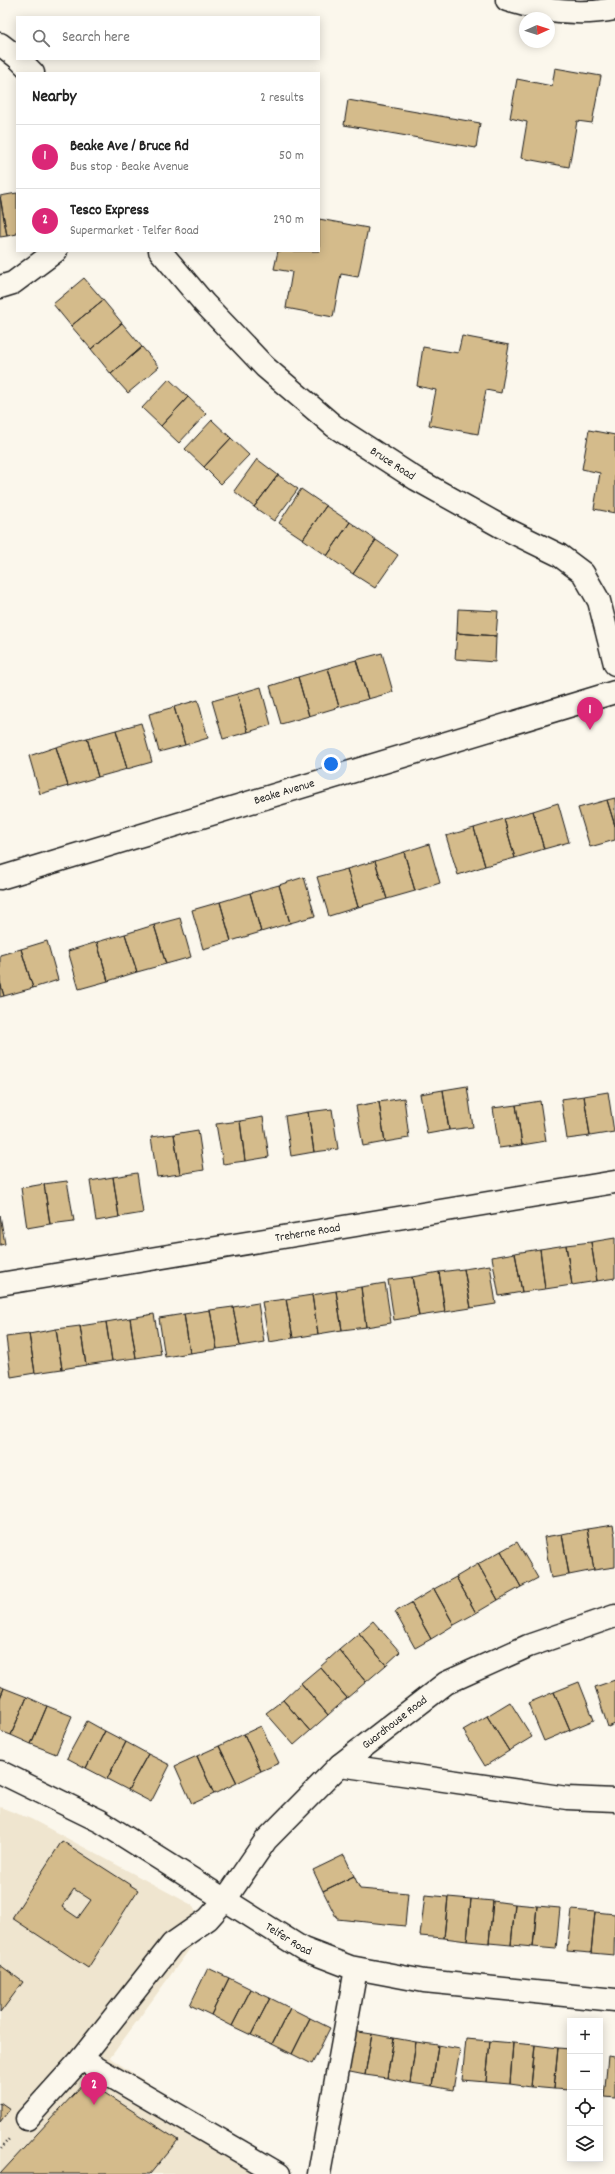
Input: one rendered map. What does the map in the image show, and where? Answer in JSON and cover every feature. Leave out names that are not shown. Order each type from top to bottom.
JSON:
[{"type":"street","points":[[507,0],[549,10],[590,6],[615,9]]},
{"type":"street","points":[[0,44],[16,56]]},
{"type":"street","points":[[20,60],[32,72]]},
{"type":"street","points":[[0,286],[13,283],[55,252]]},
{"type":"street","name":"Bruce Road","points":[[161,252],[204,303],[265,367],[334,426],[416,479],[502,527],[559,555],[583,573],[599,601],[615,664]]},
{"type":"street","name":"Beake Avenue","points":[[0,878],[615,692]]},
{"type":"street","name":"Treherne Road","points":[[0,1284],[615,1182]]},
{"type":"street","name":"Guardhouse Road","points":[[26,2120],[81,2059],[172,1944],[208,1919],[225,1900],[266,1840],[340,1765],[446,1682],[528,1646],[615,1616]]},
{"type":"street","points":[[340,1765],[567,1798],[615,1800]]},
{"type":"street","name":"Telfer Road","points":[[0,1772],[100,1821],[302,1949],[356,1968],[424,1982],[615,2000]]},
{"type":"street","points":[[319,2174],[356,1968]]},
{"type":"street","points":[[81,2059],[279,2174]]},
{"type":"shaded area","points":[[0,1807],[31,1819],[192,1905],[205,1928],[110,2058],[278,2169],[277,2174],[0,2174]]},
{"type":"building","points":[[555,68],[601,76],[592,123],[577,121],[569,167],[521,158],[527,122],[510,118],[517,79],[552,86]]},
{"type":"building","points":[[348,100],[480,123],[476,148],[344,125]]},
{"type":"building","points":[[16,193],[16,234],[7,236],[0,196]]},
{"type":"building","points":[[0,197],[7,236],[0,237]]},
{"type":"building","points":[[320,219],[368,228],[358,277],[341,274],[333,317],[286,308],[292,272],[274,269],[278,252],[320,252]]},
{"type":"building","points":[[84,278],[103,300],[71,326],[53,304]]},
{"type":"building","points":[[103,300],[122,323],[91,349],[71,326]]},
{"type":"building","points":[[122,323],[142,347],[111,374],[91,349]]},
{"type":"building","points":[[462,336],[509,345],[501,393],[486,390],[478,434],[429,425],[436,390],[417,386],[423,347],[458,353]]},
{"type":"building","points":[[142,347],[159,367],[128,393],[111,374]]},
{"type":"building","points":[[169,379],[188,397],[161,426],[142,408]]},
{"type":"building","points":[[188,397],[206,414],[179,443],[161,426]]},
{"type":"building","points":[[212,420],[231,438],[204,467],[185,449]]},
{"type":"building","points":[[589,430],[615,435],[615,513],[594,509],[600,473],[582,469]]},
{"type":"building","points":[[231,438],[249,455],[221,484],[204,467]]},
{"type":"building","points":[[257,459],[278,475],[254,507],[234,491]]},
{"type":"building","points":[[278,475],[298,489],[274,521],[254,507]]},
{"type":"building","points":[[301,489],[326,506],[303,539],[279,523]]},
{"type":"building","points":[[326,506],[350,522],[327,556],[303,539]]},
{"type":"building","points":[[350,522],[376,540],[353,574],[327,556]]},
{"type":"building","points":[[376,540],[398,555],[375,588],[353,574]]},
{"type":"building","points":[[458,609],[498,611],[496,636],[457,633]]},
{"type":"building","points":[[457,633],[496,636],[495,662],[455,659]]},
{"type":"building","points":[[382,653],[393,692],[368,699],[356,660]]},
{"type":"building","points":[[356,660],[368,699],[339,707],[328,668]]},
{"type":"building","points":[[328,668],[339,707],[309,716],[298,677]]},
{"type":"building","points":[[298,677],[309,716],[281,724],[270,686]]},
{"type":"building","points":[[261,687],[271,725],[248,732],[237,694]]},
{"type":"building","points":[[237,694],[248,732],[223,739],[212,701]]},
{"type":"building","points":[[198,700],[208,738],[185,745],[174,707]]},
{"type":"building","points":[[174,707],[185,745],[159,752],[149,714]]},
{"type":"building","points":[[141,723],[152,762],[127,769],[116,730]]},
{"type":"building","points":[[116,730],[127,769],[98,777],[87,738]]},
{"type":"building","points":[[87,738],[98,777],[68,786],[56,747]]},
{"type":"building","points":[[56,747],[68,786],[40,794],[29,756]]},
{"type":"building","points":[[615,798],[615,826],[607,800]]},
{"type":"building","points":[[607,800],[615,826],[615,840],[590,847],[578,808]]},
{"type":"building","points":[[558,803],[569,842],[544,849],[533,811]]},
{"type":"building","points":[[533,811],[544,849],[515,858],[504,819]]},
{"type":"building","points":[[504,819],[515,858],[485,866],[474,828]]},
{"type":"building","points":[[474,828],[485,866],[458,875],[446,836]]},
{"type":"building","points":[[429,844],[440,883],[415,891],[404,852]]},
{"type":"building","points":[[404,852],[415,891],[387,899],[375,861]]},
{"type":"building","points":[[375,861],[387,899],[358,907],[347,869]]},
{"type":"building","points":[[347,869],[358,907],[329,916],[317,877]]},
{"type":"building","points":[[304,877],[315,916],[290,923],[279,885]]},
{"type":"building","points":[[279,885],[290,923],[261,932],[250,893]]},
{"type":"building","points":[[250,893],[261,932],[231,941],[220,902]]},
{"type":"building","points":[[220,902],[231,941],[203,949],[192,910]]},
{"type":"building","points":[[180,918],[191,957],[166,964],[154,925]]},
{"type":"building","points":[[154,925],[166,964],[137,972],[125,934]]},
{"type":"building","points":[[125,934],[137,972],[108,981],[97,942]]},
{"type":"building","points":[[47,941],[58,980],[33,988],[21,949]]},
{"type":"building","points":[[97,942],[108,981],[79,989],[68,951]]},
{"type":"building","points":[[21,949],[33,988],[4,996],[0,982],[0,955]]},
{"type":"building","points":[[0,982],[4,996],[0,997]]},
{"type":"building","points":[[467,1086],[473,1127],[449,1130],[443,1090]]},
{"type":"building","points":[[443,1090],[449,1130],[427,1134],[420,1094]]},
{"type":"building","points":[[608,1092],[614,1132],[590,1136],[584,1096]]},
{"type":"building","points":[[584,1096],[590,1136],[567,1139],[561,1099]]},
{"type":"building","points":[[404,1098],[409,1138],[385,1142],[379,1102]]},
{"type":"building","points":[[540,1101],[546,1141],[522,1145],[516,1105]]},
{"type":"building","points":[[379,1102],[385,1142],[363,1146],[356,1106]]},
{"type":"building","points":[[516,1105],[522,1145],[499,1148],[493,1108]]},
{"type":"building","points":[[332,1109],[338,1149],[314,1152],[308,1112]]},
{"type":"building","points":[[308,1112],[314,1152],[291,1156],[285,1116]]},
{"type":"building","points":[[263,1117],[269,1157],[245,1161],[240,1121]]},
{"type":"building","points":[[240,1121],[245,1161],[223,1164],[216,1124]]},
{"type":"building","points":[[198,1130],[204,1170],[180,1174],[174,1134]]},
{"type":"building","points":[[174,1134],[180,1174],[157,1177],[151,1137]]},
{"type":"building","points":[[137,1173],[143,1213],[119,1217],[113,1177]]},
{"type":"building","points":[[113,1177],[119,1217],[96,1221],[90,1181]]},
{"type":"building","points":[[67,1181],[74,1221],[50,1224],[44,1184]]},
{"type":"building","points":[[44,1184],[50,1224],[27,1228],[21,1188]]},
{"type":"building","points":[[0,1215],[5,1244],[0,1245]]},
{"type":"building","points":[[615,1238],[615,1278],[597,1281],[591,1242]]},
{"type":"building","points":[[591,1242],[597,1281],[572,1285],[566,1245]]},
{"type":"building","points":[[566,1245],[572,1285],[545,1289],[540,1249]]},
{"type":"building","points":[[540,1249],[545,1289],[522,1292],[515,1253]]},
{"type":"building","points":[[515,1253],[522,1292],[499,1296],[492,1257]]},
{"type":"building","points":[[490,1265],[496,1304],[471,1308],[464,1269]]},
{"type":"building","points":[[464,1269],[471,1308],[445,1312],[439,1272]]},
{"type":"building","points":[[439,1272],[445,1312],[419,1316],[412,1277]]},
{"type":"building","points":[[412,1277],[419,1316],[394,1320],[388,1280]]},
{"type":"building","points":[[385,1283],[391,1323],[366,1327],[361,1287]]},
{"type":"building","points":[[361,1287],[366,1327],[342,1330],[336,1291]]},
{"type":"building","points":[[336,1291],[342,1330],[318,1334],[312,1295]]},
{"type":"building","points":[[312,1295],[318,1334],[293,1338],[286,1299]]},
{"type":"building","points":[[286,1299],[293,1338],[269,1342],[262,1302]]},
{"type":"building","points":[[258,1303],[264,1342],[240,1346],[233,1307]]},
{"type":"building","points":[[233,1307],[240,1346],[217,1349],[210,1310]]},
{"type":"building","points":[[210,1310],[217,1349],[190,1353],[184,1314]]},
{"type":"building","points":[[154,1314],[161,1354],[136,1358],[130,1318]]},
{"type":"building","points":[[184,1314],[190,1353],[165,1357],[159,1318]]},
{"type":"building","points":[[130,1318],[136,1358],[112,1361],[106,1322]]},
{"type":"building","points":[[106,1322],[112,1361],[86,1365],[80,1326]]},
{"type":"building","points":[[80,1326],[86,1365],[62,1369],[56,1329]]},
{"type":"building","points":[[56,1329],[62,1369],[35,1373],[29,1334]]},
{"type":"building","points":[[29,1334],[35,1373],[11,1377],[6,1337]]},
{"type":"building","points":[[613,1525],[615,1536],[615,1567],[594,1570],[587,1529]]},
{"type":"building","points":[[587,1529],[594,1570],[569,1575],[562,1534]]},
{"type":"building","points":[[562,1534],[569,1575],[551,1578],[544,1537]]},
{"type":"building","points":[[517,1542],[538,1578],[521,1587],[501,1551]]},
{"type":"building","points":[[501,1551],[521,1587],[498,1600],[478,1564]]},
{"type":"building","points":[[478,1564],[498,1600],[476,1613],[456,1577]]},
{"type":"building","points":[[456,1577],[476,1613],[454,1625],[434,1589]]},
{"type":"building","points":[[434,1589],[454,1625],[431,1639],[411,1603]]},
{"type":"building","points":[[411,1603],[431,1639],[415,1648],[395,1612]]},
{"type":"building","points":[[373,1621],[400,1652],[386,1665],[359,1633]]},
{"type":"building","points":[[359,1633],[386,1665],[366,1682],[339,1650]]},
{"type":"building","points":[[339,1650],[366,1682],[347,1698],[320,1667]]},
{"type":"building","points":[[320,1667],[347,1698],[328,1715],[301,1683]]},
{"type":"building","points":[[615,1680],[615,1724],[608,1727],[595,1687]]},
{"type":"building","points":[[579,1682],[594,1720],[570,1730],[554,1692]]},
{"type":"building","points":[[301,1683],[328,1715],[310,1731],[283,1700]]},
{"type":"building","points":[[0,1686],[4,1688],[0,1698]]},
{"type":"building","points":[[4,1688],[27,1697],[11,1735],[0,1731],[0,1698]]},
{"type":"building","points":[[554,1692],[570,1730],[544,1741],[528,1703]]},
{"type":"building","points":[[27,1697],[47,1706],[31,1744],[11,1735]]},
{"type":"building","points":[[283,1700],[310,1731],[294,1745],[266,1713]]},
{"type":"building","points":[[510,1702],[532,1737],[509,1751],[487,1716]]},
{"type":"building","points":[[47,1706],[72,1716],[56,1754],[31,1744]]},
{"type":"building","points":[[487,1716],[509,1751],[485,1766],[463,1730]]},
{"type":"building","points":[[87,1721],[105,1731],[86,1768],[67,1758]]},
{"type":"building","points":[[261,1726],[279,1763],[261,1771],[244,1734]]},
{"type":"building","points":[[105,1731],[126,1742],[107,1779],[86,1768]]},
{"type":"building","points":[[244,1734],[261,1771],[237,1783],[219,1746]]},
{"type":"building","points":[[126,1742],[148,1754],[128,1790],[107,1779]]},
{"type":"building","points":[[219,1746],[237,1783],[214,1794],[197,1756]]},
{"type":"building","points":[[148,1754],[170,1765],[151,1802],[128,1790]]},
{"type":"building","points":[[197,1756],[214,1794],[192,1804],[175,1766]]},
{"type":"building","points":[[62,1841],[138,1890],[88,1968],[12,1918]],"holes":[[[74,1889],[91,1900],[78,1918],[62,1907]]]},
{"type":"building","points":[[344,1855],[354,1876],[323,1891],[313,1870]]},
{"type":"building","points":[[354,1876],[360,1889],[408,1893],[405,1926],[337,1919],[323,1891]]},
{"type":"building","points":[[425,1895],[448,1897],[444,1938],[420,1936]]},
{"type":"building","points":[[448,1897],[471,1899],[467,1941],[444,1938]]},
{"type":"building","points":[[471,1899],[493,1901],[489,1943],[467,1941]]},
{"type":"building","points":[[493,1901],[515,1904],[511,1945],[489,1943]]},
{"type":"building","points":[[515,1904],[537,1906],[533,1947],[511,1945]]},
{"type":"building","points":[[537,1906],[560,1908],[556,1949],[533,1947]]},
{"type":"building","points":[[572,1910],[595,1912],[591,1953],[567,1951]]},
{"type":"building","points":[[595,1912],[615,1914],[614,1955],[591,1953]]},
{"type":"building","points":[[0,1965],[23,1982],[0,2013]]},
{"type":"building","points":[[208,1968],[229,1978],[211,2015],[190,2005]]},
{"type":"building","points":[[229,1978],[251,1989],[232,2026],[211,2015]]},
{"type":"building","points":[[251,1989],[270,1998],[251,2035],[232,2026]]},
{"type":"building","points":[[270,1998],[290,2008],[272,2044],[251,2035]]},
{"type":"building","points":[[290,2008],[310,2018],[292,2054],[272,2044]]},
{"type":"building","points":[[310,2018],[330,2028],[312,2064],[292,2054]]},
{"type":"building","points":[[352,2031],[372,2034],[365,2075],[345,2071]]},
{"type":"building","points":[[372,2034],[394,2038],[387,2078],[365,2075]]},
{"type":"building","points":[[394,2038],[416,2042],[410,2083],[387,2078]]},
{"type":"building","points":[[466,2039],[490,2041],[486,2082],[462,2080]]},
{"type":"building","points":[[490,2041],[513,2043],[510,2084],[486,2082]]},
{"type":"building","points":[[416,2042],[438,2045],[432,2086],[410,2083]]},
{"type":"building","points":[[513,2043],[535,2045],[531,2087],[510,2084]]},
{"type":"building","points":[[438,2045],[460,2049],[453,2090],[432,2086]]},
{"type":"building","points":[[535,2045],[558,2048],[554,2089],[531,2087]]},
{"type":"building","points":[[558,2048],[567,2049],[567,2090],[554,2089]]},
{"type":"building","points":[[608,2056],[615,2057],[615,2098],[604,2097]]},
{"type":"building","points":[[86,2081],[178,2140],[150,2174],[0,2174]]},
{"type":"building","points":[[0,2102],[10,2109],[0,2122]]},
{"type":"place","name":"Beake Ave / Bruce Rd","points":[[590,730]]},
{"type":"place","name":"Tesco Express","points":[[94,2105]]}]
